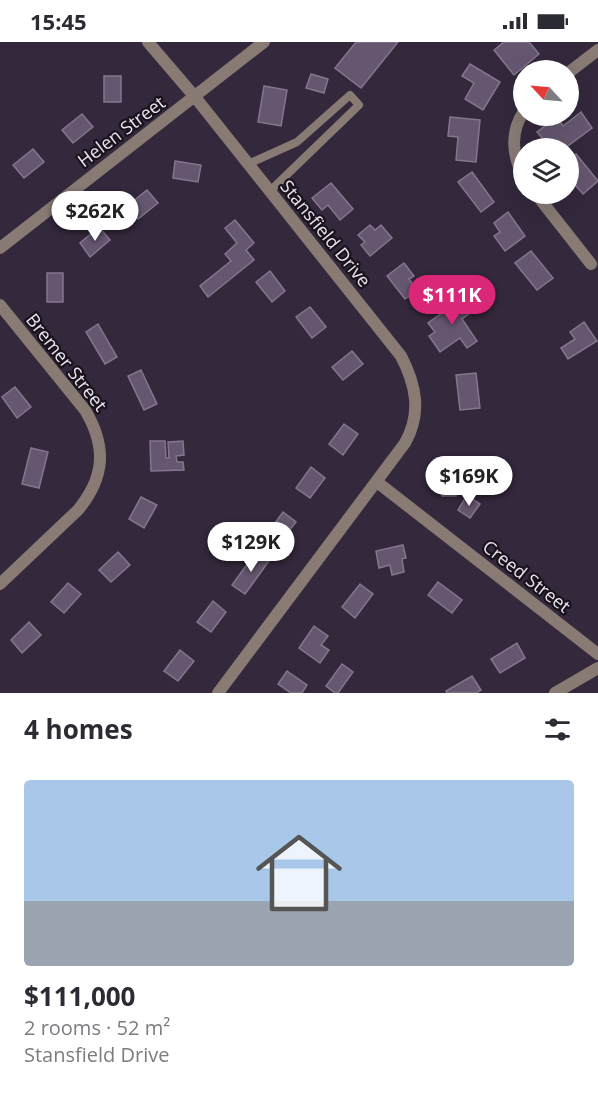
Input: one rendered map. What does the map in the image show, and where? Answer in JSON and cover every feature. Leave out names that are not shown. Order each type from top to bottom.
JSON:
[{"type":"street","name":"Stansfield Drive","points":[[148,42],[195,97],[401,356],[409,371],[416,395],[415,420],[405,443],[218,693]]},
{"type":"street","name":"Helen Street","points":[[0,248],[264,42]]},
{"type":"street","points":[[579,65],[598,50]]},
{"type":"street","points":[[544,204],[591,264]]},
{"type":"street","name":"Bremer Street","points":[[0,305],[85,410],[96,433],[100,457],[98,474],[89,497],[0,584]]},
{"type":"street","name":"Creed Street","points":[[377,482],[598,654]]},
{"type":"street","points":[[555,693],[598,668]]},
{"type":"lane","points":[[248,164],[297,142],[350,96],[360,105],[270,191]]},
{"type":"building","points":[[356,42],[398,42],[361,88],[335,68]]},
{"type":"building","points":[[504,42],[529,42],[539,54],[532,60],[513,60],[513,74],[494,50]]},
{"type":"building","points":[[470,64],[500,82],[483,110],[465,99],[474,83],[462,76]]},
{"type":"building","points":[[311,74],[328,79],[324,93],[306,88]]},
{"type":"building","points":[[104,76],[121,76],[121,102],[104,102]]},
{"type":"building","points":[[264,86],[287,90],[281,126],[258,122]]},
{"type":"building","points":[[581,112],[592,128],[578,138],[542,138],[537,132],[545,126],[579,126]]},
{"type":"building","points":[[82,114],[93,127],[73,143],[62,130]]},
{"type":"building","points":[[450,117],[480,120],[476,162],[456,160],[458,137],[448,136]]},
{"type":"building","points":[[33,149],[44,162],[24,178],[13,165]]},
{"type":"building","points":[[579,158],[598,181],[583,194],[579,189]]},
{"type":"building","points":[[175,161],[201,165],[198,182],[173,178]]},
{"type":"building","points":[[472,172],[494,202],[481,212],[458,182]]},
{"type":"building","points":[[331,183],[353,209],[340,220],[328,205],[322,210],[312,198]]},
{"type":"building","points":[[147,190],[158,203],[138,219],[127,206]]},
{"type":"building","points":[[508,212],[525,236],[505,251],[494,236],[500,232],[494,223]]},
{"type":"building","points":[[235,220],[254,243],[246,250],[254,260],[208,297],[200,286],[231,261],[225,254],[237,243],[225,228]]},
{"type":"building","points":[[370,225],[375,230],[381,225],[392,238],[370,256],[361,245],[365,242],[358,235]]},
{"type":"building","points":[[99,227],[110,240],[90,257],[80,243]]},
{"type":"building","points":[[531,251],[553,278],[537,290],[515,263]]},
{"type":"building","points":[[404,263],[414,276],[409,279],[417,290],[405,299],[387,276]]},
{"type":"building","points":[[270,271],[285,291],[272,302],[256,282]]},
{"type":"building","points":[[47,273],[63,273],[63,302],[47,302]]},
{"type":"building","points":[[464,297],[473,311],[462,319],[477,341],[467,348],[460,338],[440,352],[429,336],[435,332],[428,323]]},
{"type":"building","points":[[310,307],[326,327],[312,338],[296,317]]},
{"type":"building","points":[[584,322],[597,341],[568,359],[561,348],[575,339],[570,332]]},
{"type":"building","points":[[98,324],[117,357],[105,364],[86,332]]},
{"type":"building","points":[[352,351],[363,364],[343,380],[332,367]]},
{"type":"building","points":[[141,370],[157,404],[144,410],[128,376]]},
{"type":"building","points":[[476,373],[480,408],[460,410],[456,375]]},
{"type":"building","points":[[15,387],[31,407],[17,418],[2,397]]},
{"type":"building","points":[[344,424],[358,434],[343,455],[329,444]]},
{"type":"building","points":[[150,441],[165,441],[166,458],[169,458],[168,442],[183,441],[184,455],[176,456],[177,462],[183,462],[184,470],[151,471]]},
{"type":"building","points":[[31,448],[48,452],[39,488],[22,484]]},
{"type":"building","points":[[463,457],[464,476],[455,476],[456,496],[442,496],[442,486],[437,486],[436,458]]},
{"type":"building","points":[[311,467],[325,478],[310,498],[296,488]]},
{"type":"building","points":[[467,495],[480,504],[470,518],[458,510]]},
{"type":"building","points":[[141,497],[157,505],[144,528],[129,519]]},
{"type":"building","points":[[283,512],[296,522],[276,547],[264,538]]},
{"type":"building","points":[[403,545],[406,558],[402,559],[404,572],[392,575],[390,565],[379,568],[376,551]]},
{"type":"building","points":[[118,552],[130,565],[111,582],[99,570]]},
{"type":"building","points":[[256,552],[269,561],[245,594],[232,585]]},
{"type":"building","points":[[438,582],[462,600],[452,613],[428,595]]},
{"type":"building","points":[[68,583],[81,594],[64,613],[51,602]]},
{"type":"building","points":[[360,584],[373,594],[355,618],[342,607]]},
{"type":"building","points":[[213,601],[226,612],[211,632],[197,622]]},
{"type":"building","points":[[29,622],[41,635],[22,653],[11,640]]},
{"type":"building","points":[[314,626],[328,636],[321,645],[329,650],[320,663],[299,648]]},
{"type":"building","points":[[517,643],[525,658],[500,673],[491,659]]},
{"type":"building","points":[[180,650],[194,661],[178,681],[164,671]]},
{"type":"building","points":[[342,664],[353,672],[338,693],[335,693],[326,686]]},
{"type":"building","points":[[287,671],[307,685],[302,693],[291,693],[278,684]]},
{"type":"building","points":[[472,676],[481,690],[476,693],[447,693],[446,691]]}]
